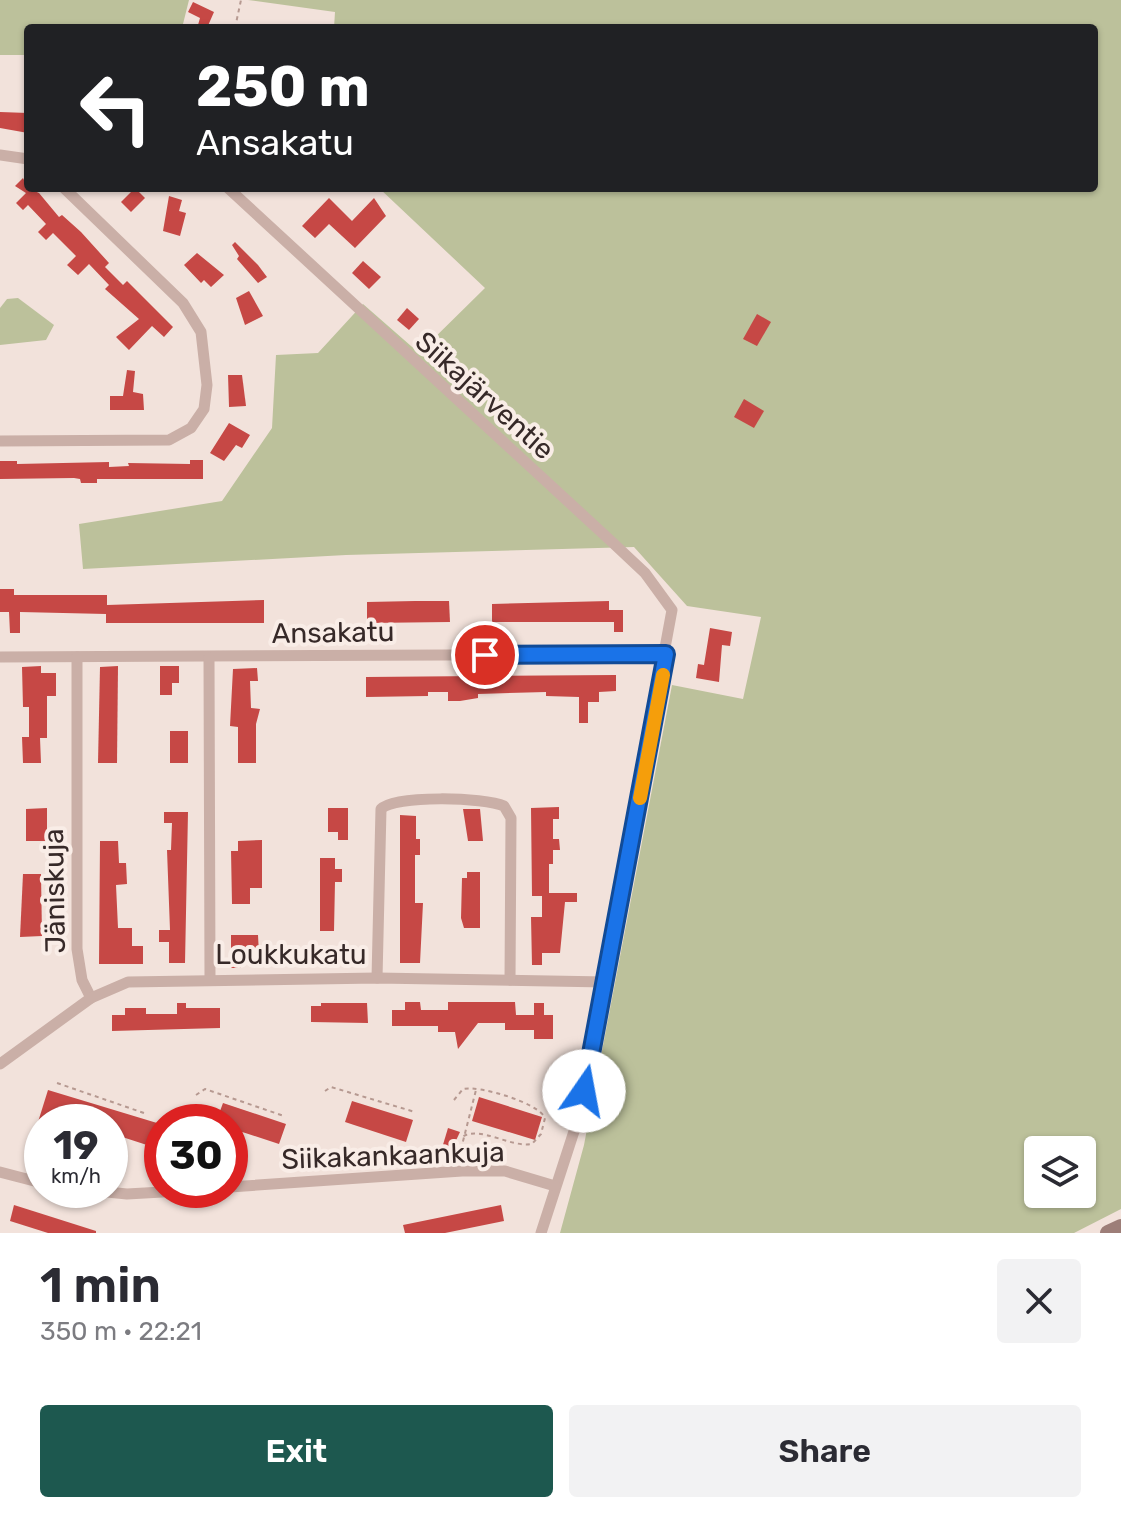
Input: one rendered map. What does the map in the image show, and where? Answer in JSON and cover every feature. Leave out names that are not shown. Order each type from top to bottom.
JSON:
[{"type":"street","points":[[0,155],[24,158]]},
{"type":"street","points":[[0,441],[169,440],[191,428],[206,402],[205,351],[193,316],[68,192]]},
{"type":"street","name":"Siikajärventie","points":[[232,192],[645,573],[672,610],[606,982],[573,1142],[541,1233]]},
{"type":"street","name":"Ansakatu","points":[[0,657],[666,654]]},
{"type":"street","name":"Jäniskuja","points":[[77,657],[77,949],[82,980],[91,998]]},
{"type":"street","points":[[209,658],[210,978]]},
{"type":"street","points":[[377,978],[378,820],[383,806],[400,800],[489,801],[509,812],[510,980]]},
{"type":"street","name":"Loukkukatu","points":[[0,1064],[91,998],[128,982],[210,978],[377,978],[606,982]]},
{"type":"street","name":"Siikakankaankuja","points":[[248,1186],[459,1171],[505,1171],[555,1186]]},
{"type":"street","points":[[0,1172],[24,1178]]},
{"type":"street","points":[[1108,1233],[1121,1227]]},
{"type":"path","points":[[236,24],[241,0]]},
{"type":"path","points":[[57,1083],[144,1113]]},
{"type":"path","points":[[325,1091],[331,1087],[415,1112]]},
{"type":"path","points":[[454,1100],[463,1089],[477,1088],[544,1113],[544,1125],[537,1141],[522,1146],[475,1133],[462,1137]]},
{"type":"path","points":[[459,1171],[462,1137],[477,1088]]},
{"type":"path","points":[[196,1095],[205,1089],[284,1116]]},
{"type":"green space","points":[[0,0],[189,0],[183,24],[24,24],[24,55],[0,55]]},
{"type":"green space","points":[[248,0],[1121,0],[1121,1209],[1074,1233],[560,1233],[584,1145],[672,685],[743,699],[761,617],[687,606],[634,547],[346,555],[83,569],[79,524],[222,501],[272,428],[276,355],[318,353],[363,304],[419,353],[485,288],[383,192],[1098,192],[1098,24],[334,24],[335,12]]},
{"type":"green space","points":[[18,298],[54,325],[46,340],[0,345],[0,308],[7,299]]},
{"type":"building","points":[[193,2],[214,12],[209,24],[198,24],[200,18],[188,12]]},
{"type":"building","points":[[0,112],[24,113],[24,132],[0,128]]},
{"type":"building","points":[[23,178],[24,192],[15,186]]},
{"type":"building","points":[[131,192],[139,192],[145,198],[131,212],[121,202]]},
{"type":"building","points":[[26,193],[39,193],[59,217],[62,215],[81,232],[109,263],[105,267],[123,285],[127,281],[173,327],[164,337],[152,326],[129,350],[116,337],[139,319],[105,289],[109,285],[89,264],[78,275],[67,265],[76,256],[53,233],[46,240],[38,232],[46,224],[28,205],[23,210],[16,203]]},
{"type":"building","points":[[169,196],[182,200],[179,211],[186,213],[180,236],[163,231]]},
{"type":"building","points":[[329,198],[352,221],[374,198],[386,216],[355,248],[329,224],[315,238],[302,226]]},
{"type":"building","points":[[235,242],[267,277],[258,283],[237,259],[239,256],[232,245]]},
{"type":"building","points":[[197,253],[224,275],[211,287],[204,280],[201,283],[184,265]]},
{"type":"building","points":[[363,261],[381,277],[369,289],[352,273]]},
{"type":"building","points":[[249,291],[263,316],[245,325],[236,298]]},
{"type":"building","points":[[407,308],[419,319],[409,330],[397,320]]},
{"type":"building","points":[[757,314],[771,322],[757,346],[743,339]]},
{"type":"building","points":[[127,370],[135,371],[133,392],[143,394],[144,410],[110,410],[110,396],[123,396]]},
{"type":"building","points":[[228,375],[242,375],[246,406],[229,407]]},
{"type":"building","points":[[744,399],[764,411],[754,428],[734,417]]},
{"type":"building","points":[[229,423],[250,435],[242,448],[236,445],[224,461],[210,453]]},
{"type":"building","points":[[190,460],[203,460],[203,479],[97,479],[97,483],[81,483],[80,479],[74,478],[0,479],[0,461],[17,461],[17,464],[109,462],[109,467],[129,466],[128,463],[190,464]]},
{"type":"building","points":[[0,589],[14,589],[14,595],[107,595],[107,605],[264,600],[264,623],[106,623],[106,614],[20,612],[20,633],[10,633],[9,612],[0,612]]},
{"type":"building","points":[[449,601],[450,622],[367,623],[367,602]]},
{"type":"building","points":[[609,601],[609,610],[623,610],[623,632],[614,632],[614,622],[492,622],[492,604]]},
{"type":"building","points":[[710,628],[732,632],[730,646],[722,645],[719,682],[696,678],[698,664],[704,665]]},
{"type":"building","points":[[41,666],[41,673],[56,673],[56,696],[47,696],[47,738],[40,738],[41,763],[23,763],[22,737],[29,737],[29,707],[23,707],[22,667]]},
{"type":"building","points":[[118,666],[117,763],[98,763],[100,667]]},
{"type":"building","points":[[160,666],[179,666],[179,683],[172,683],[172,695],[160,695]]},
{"type":"building","points":[[257,668],[258,681],[250,681],[251,708],[260,709],[256,724],[256,763],[238,763],[238,727],[230,726],[233,669]]},
{"type":"building","points":[[616,675],[616,691],[599,692],[599,702],[588,702],[588,723],[579,723],[579,697],[546,696],[546,692],[478,694],[478,698],[460,701],[448,701],[448,692],[428,692],[428,696],[366,697],[366,677]]},
{"type":"building","points":[[170,731],[188,731],[188,763],[170,763]]},
{"type":"building","points":[[559,807],[559,819],[553,819],[553,839],[559,839],[560,850],[553,850],[553,864],[549,864],[549,893],[577,893],[577,902],[565,902],[560,953],[542,953],[542,965],[532,965],[531,917],[542,917],[542,896],[532,896],[531,808]]},
{"type":"building","points":[[47,808],[47,841],[26,841],[26,809]]},
{"type":"building","points":[[328,808],[348,808],[348,840],[338,840],[338,832],[328,832]]},
{"type":"building","points":[[463,809],[480,809],[483,841],[468,841]]},
{"type":"building","points":[[164,812],[188,812],[185,963],[169,963],[169,942],[159,942],[159,930],[170,930],[167,850],[171,850],[172,823],[164,823]]},
{"type":"building","points":[[400,815],[416,816],[416,839],[420,839],[420,855],[415,855],[415,903],[423,903],[420,963],[400,963]]},
{"type":"building","points":[[262,840],[262,888],[250,888],[250,904],[232,904],[231,851],[238,851],[238,841]]},
{"type":"building","points":[[100,841],[118,841],[119,863],[126,863],[127,884],[116,885],[118,928],[132,928],[132,946],[143,946],[143,964],[99,964]]},
{"type":"building","points":[[320,858],[335,858],[335,869],[342,869],[342,882],[335,882],[334,931],[320,931]]},
{"type":"building","points":[[467,872],[480,872],[480,928],[464,928],[461,918],[462,878],[467,878]]},
{"type":"building","points":[[23,874],[41,874],[42,936],[20,937]]},
{"type":"building","points":[[231,935],[258,935],[259,954],[241,956],[241,968],[231,968]]},
{"type":"building","points":[[405,1002],[420,1002],[421,1010],[448,1010],[448,1002],[515,1002],[516,1015],[534,1015],[534,1003],[544,1003],[544,1015],[553,1015],[553,1039],[534,1039],[534,1030],[505,1030],[505,1023],[478,1023],[458,1049],[455,1032],[438,1032],[438,1026],[392,1026],[392,1010],[405,1010]]},
{"type":"building","points":[[177,1003],[186,1003],[186,1008],[220,1008],[220,1028],[112,1031],[112,1015],[125,1015],[125,1008],[146,1008],[146,1014],[177,1014]]},
{"type":"building","points":[[321,1003],[367,1003],[368,1023],[311,1022],[311,1006],[321,1006]]},
{"type":"building","points":[[48,1090],[94,1104],[44,1104]]},
{"type":"building","points":[[479,1097],[542,1117],[535,1140],[472,1121]]},
{"type":"building","points":[[352,1101],[413,1120],[406,1142],[345,1122]]},
{"type":"building","points":[[248,1111],[286,1124],[279,1144],[248,1134]]},
{"type":"building","points":[[128,1114],[144,1119],[144,1144],[128,1139]]},
{"type":"building","points":[[448,1128],[460,1132],[451,1151],[442,1148]]},
{"type":"building","points":[[14,1205],[96,1233],[48,1233],[10,1221]]},
{"type":"building","points":[[501,1205],[504,1221],[445,1233],[405,1233],[403,1225]]},
{"type":"slow traffic","points":[[640,798],[663,675]]},
{"type":"route","points":[[485,655],[666,654],[584,1091]]}]
